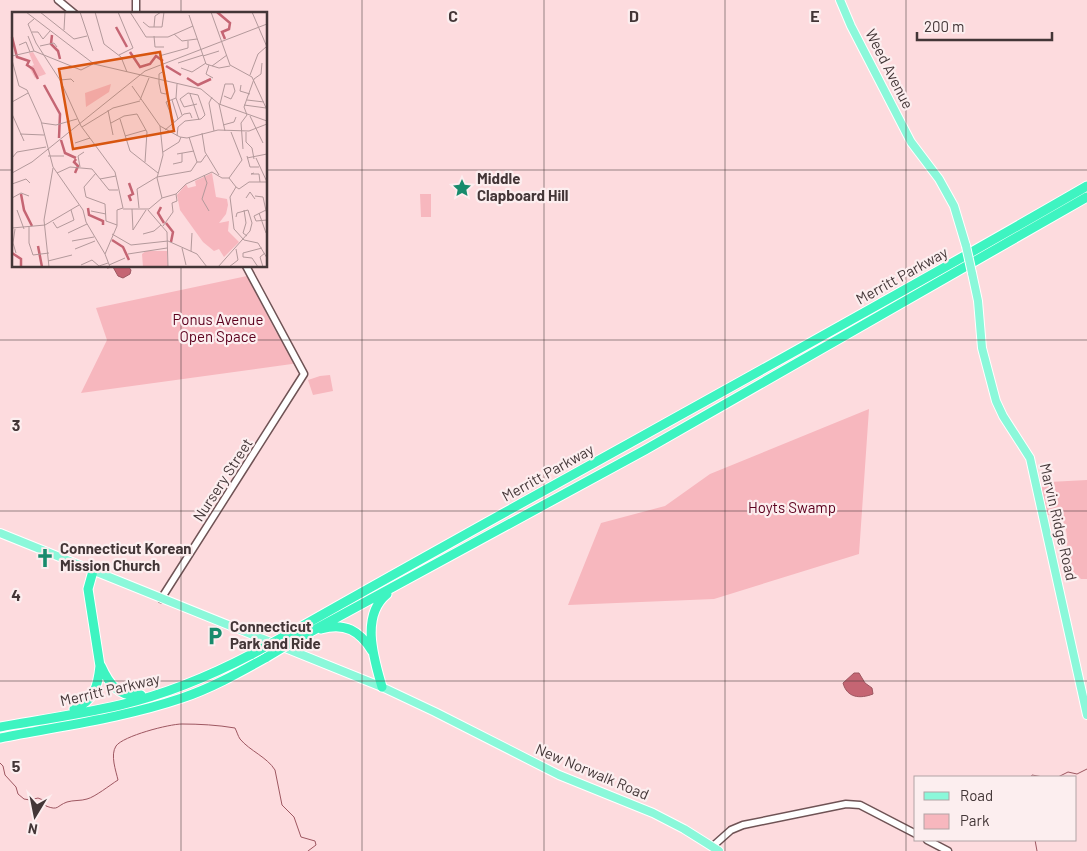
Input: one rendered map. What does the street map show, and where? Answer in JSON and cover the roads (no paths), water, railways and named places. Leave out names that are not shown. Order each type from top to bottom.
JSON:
[{"type":"highway","name":"Merritt Parkway","points":[[0,727],[121,705],[164,693],[210,676],[283,637],[1087,186]]},
{"type":"highway","name":"Merritt Parkway","points":[[0,738],[131,712],[182,698],[210,687],[645,450],[1087,197]]},
{"type":"highway","points":[[48,718],[83,705],[90,699],[97,687],[100,666],[88,589],[93,571]]},
{"type":"highway","points":[[382,687],[374,655],[371,622],[377,604],[384,596],[409,578]]},
{"type":"highway","points":[[309,632],[336,626],[346,628],[358,633],[374,655]]},
{"type":"highway","points":[[100,666],[112,686],[125,694],[135,696],[164,693]]},
{"type":"main road","name":"Weed Avenue","points":[[840,0],[851,26],[916,149]]},
{"type":"main road","name":"Marvin Ridge Road","points":[[916,149],[939,179],[954,206],[972,273],[978,301],[982,348],[996,401],[1003,416],[1030,458],[1087,715]]},
{"type":"main road","name":"New Norwalk Road","points":[[0,534],[382,687],[552,771],[660,816],[716,849]]},
{"type":"street","points":[[58,0],[73,12]]},
{"type":"street","name":"Nursery Street","points":[[162,599],[304,374],[247,268]]},
{"type":"street","points":[[716,849],[731,830],[743,825],[846,804],[860,805],[914,833]]},
{"type":"street","points":[[929,841],[948,851]]},
{"type":"waterway","points":[[0,763],[3,766],[5,775],[16,787],[18,794],[24,799],[38,798],[43,800],[46,806],[55,808],[67,802],[90,798],[118,780],[114,763],[114,750],[120,742],[127,738],[157,728],[182,724],[202,724],[235,728],[240,739],[268,761],[275,770],[282,805],[294,817],[301,837],[315,841],[316,845],[308,851]]},
{"type":"waterway","points":[[1060,776],[1068,772],[1077,774],[1087,769]]},
{"type":"waterway","points":[[1032,776],[1038,776]]},
{"type":"waterway","points":[[1035,841],[1037,851]]},
{"type":"place","name":"Middle Clapboard Hill","points":[[462,188]]},
{"type":"place","name":"Connecticut Korean Mission Church","points":[[45,558]]},
{"type":"place","name":"Connecticut Park and Ride","points":[[215,636]]},
{"type":"park label","name":"Ponus Avenue Open Space","points":[[218,328]]},
{"type":"park label","name":"Hoyts Swamp","points":[[792,508]]}]
